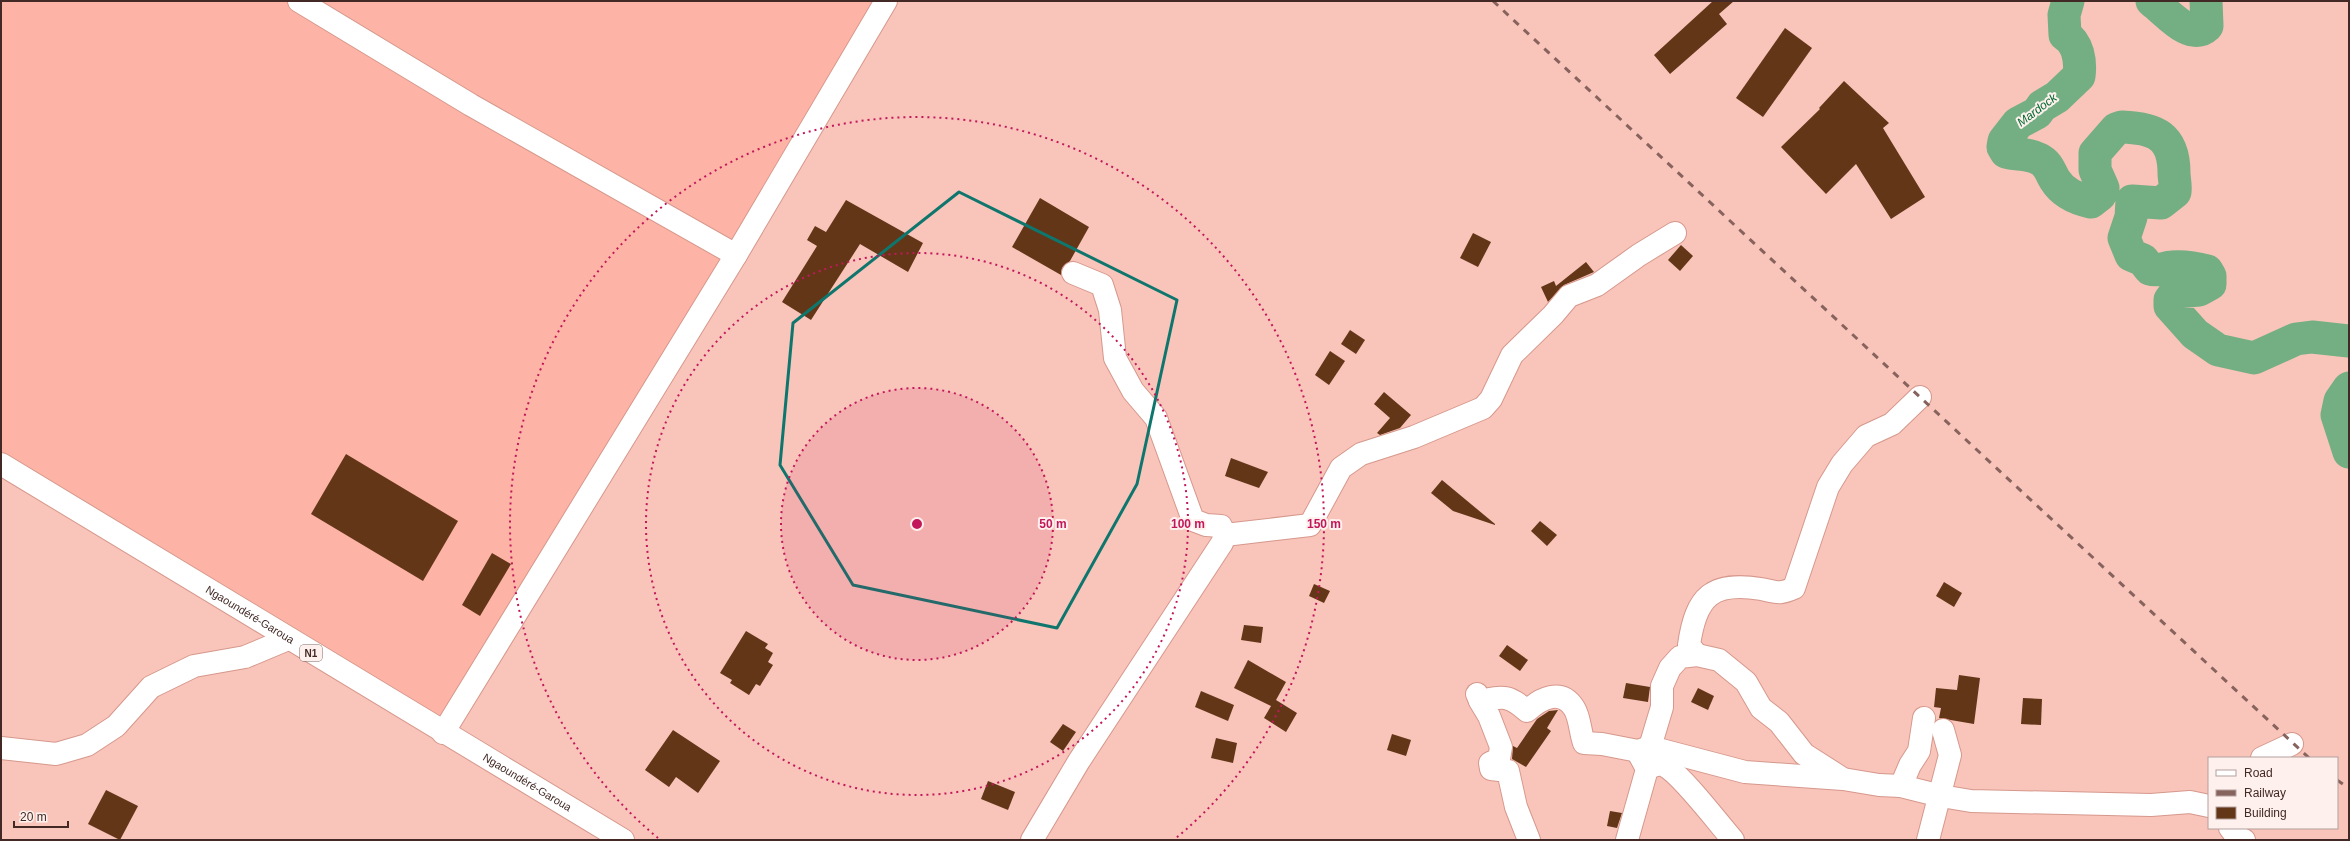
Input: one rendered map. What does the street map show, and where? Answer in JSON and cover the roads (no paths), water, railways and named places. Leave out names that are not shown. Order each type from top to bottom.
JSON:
[{"type":"main road","points":[[300,1],[471,105],[736,255]]},
{"type":"main road","points":[[443,733],[736,255],[886,1]]},
{"type":"main road","points":[[1225,535],[1310,525],[1341,468],[1361,454],[1414,437],[1483,408],[1491,399],[1512,355],[1553,316],[1569,296],[1597,285],[1638,255],[1675,233]]},
{"type":"main road","points":[[1033,840],[1079,761],[1222,543],[1225,535],[1221,526],[1206,525],[1193,520],[1156,418],[1133,391],[1115,358],[1110,310],[1102,285],[1073,273]]},
{"type":"main road","points":[[1697,655],[1689,645],[1692,628],[1698,609],[1713,591],[1731,586],[1762,589],[1780,594],[1794,588],[1828,487],[1842,464],[1866,436],[1892,424],[1920,397]]},
{"type":"main road","name":"Ngaoundéré-Garoua","points":[[1,465],[443,733],[623,840]]},
{"type":"main road","points":[[1,748],[56,754],[87,745],[116,726],[151,687],[194,666],[245,657],[288,639]]},
{"type":"main road","points":[[1627,840],[1645,756],[1662,707],[1662,686],[1670,668],[1680,657],[1697,655],[1719,660],[1746,682],[1761,708],[1779,722],[1804,754],[1822,768],[1843,779]]},
{"type":"main road","points":[[1529,840],[1516,806],[1508,771],[1491,769],[1490,763],[1498,759],[1501,747],[1489,716],[1478,697],[1501,697],[1514,699],[1527,711],[1536,704],[1548,698],[1558,696],[1564,697],[1574,708],[1584,743],[1602,744],[1645,756],[1745,772],[1843,779],[1879,785],[1901,786],[1941,796],[1971,801],[2151,806],[2190,802],[2208,806]]},
{"type":"main road","points":[[1901,786],[1910,765],[1919,751],[1924,718]]},
{"type":"main road","points":[[1928,840],[1941,796],[1950,755],[1943,730]]},
{"type":"main road","points":[[2264,757],[2292,744]]},
{"type":"main road","points":[[1645,756],[1654,765],[1664,765],[1680,778],[1732,840]]},
{"type":"main road","points":[[2231,829],[2236,836],[2244,840]]},
{"type":"waterway","name":"Mardock","points":[[2068,1],[2064,15],[2065,35],[2073,43],[2078,53],[2079,76],[2057,97],[2042,106],[2037,113],[2018,123],[2004,141],[2003,147],[2006,152],[2031,156],[2039,159],[2047,166],[2058,185],[2066,192],[2091,202],[2100,195],[2103,188],[2095,170],[2095,153],[2116,129],[2122,127],[2144,129],[2153,132],[2160,136],[2171,150],[2175,192],[2161,203],[2132,201],[2131,217],[2124,238],[2131,255],[2143,260],[2150,269],[2156,270],[2169,267],[2181,267],[2207,271],[2210,276],[2210,284],[2199,290],[2176,292],[2170,300],[2170,306],[2195,334],[2218,350],[2254,358],[2296,339],[2312,337],[2349,341]]},
{"type":"waterway","name":"Mardock","points":[[2152,1],[2178,23],[2193,30],[2200,30],[2207,26],[2206,1]]},
{"type":"waterway","name":"Mardock","points":[[2349,388],[2340,401],[2337,415],[2349,452]]},
{"type":"railway","points":[[1493,1],[2308,757]]},
{"type":"railway","points":[[2338,781],[2349,788]]}]
